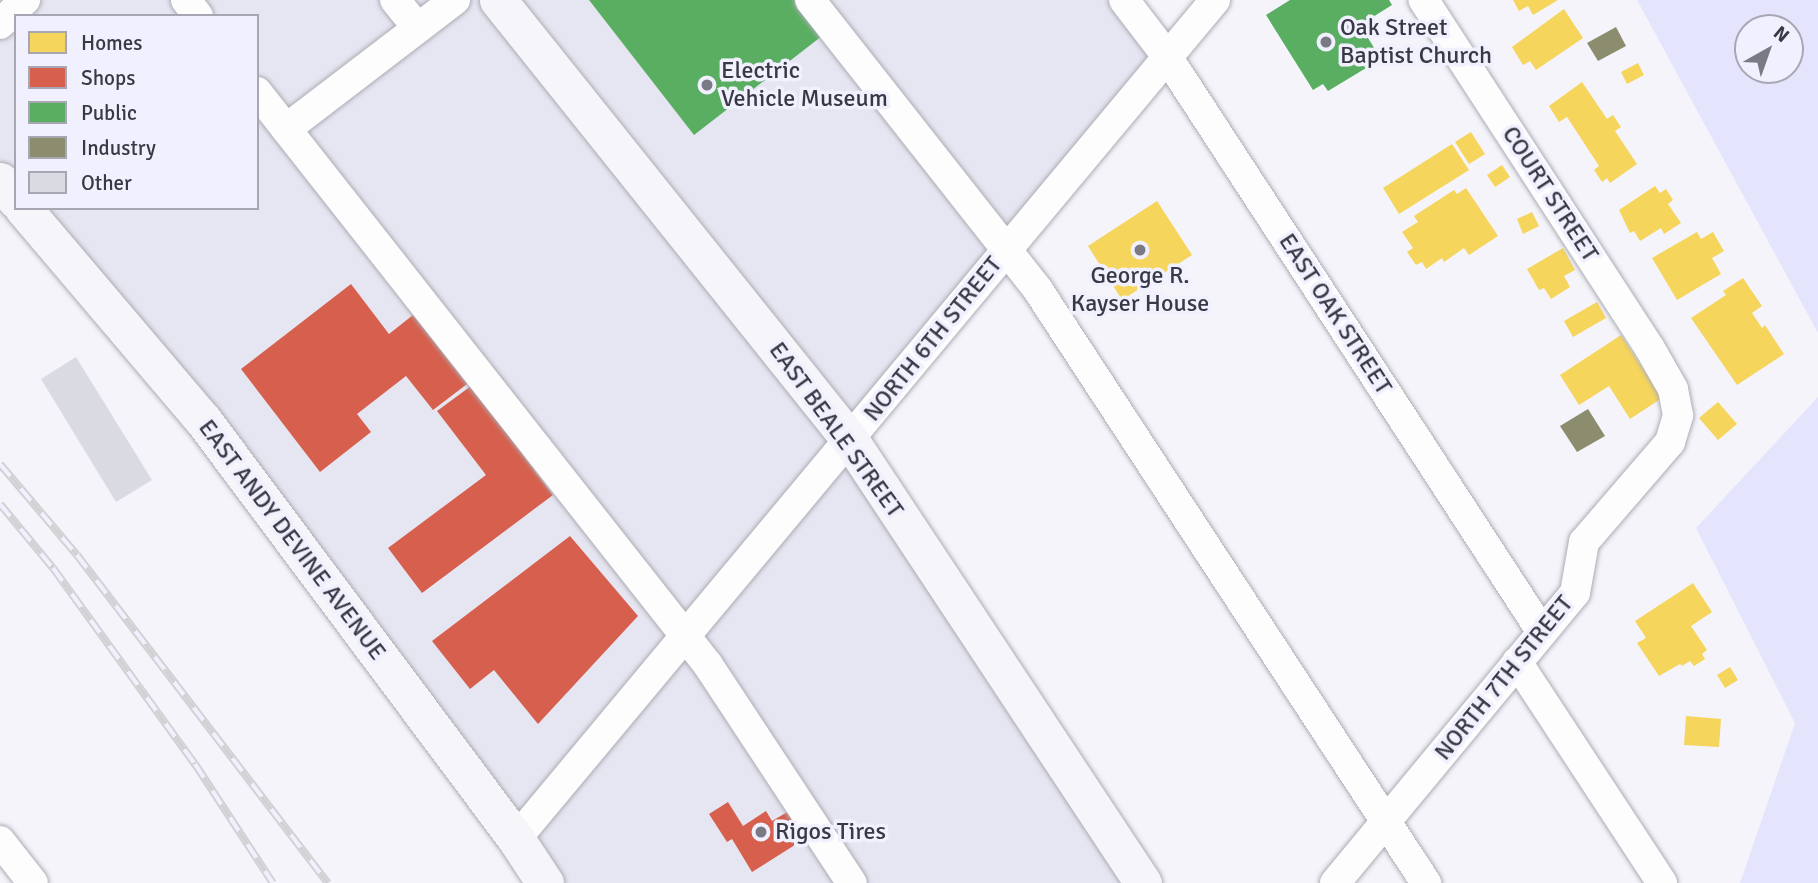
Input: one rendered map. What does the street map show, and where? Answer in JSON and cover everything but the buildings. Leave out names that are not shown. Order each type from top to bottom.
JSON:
[{"type":"main road","name":"EAST BEALE STREET","points":[[498,0],[850,440],[1143,883]]},
{"type":"main road","points":[[0,181],[14,198]]},
{"type":"main road","name":"EAST ANDY DEVINE AVENUE","points":[[25,210],[203,420],[516,839],[545,883]]},
{"type":"street","points":[[0,24],[25,0]]},
{"type":"street","points":[[396,0],[418,28]]},
{"type":"street","points":[[286,129],[455,0]]},
{"type":"street","points":[[810,0],[1038,290],[1426,883]]},
{"type":"street","name":"EAST OAK STREET","points":[[1124,0],[1166,55],[1542,632]]},
{"type":"street","name":"NORTH 6TH STREET","points":[[516,839],[1214,0]]},
{"type":"street","name":"COURT STREET","points":[[1424,0],[1649,347],[1673,389]]},
{"type":"street","points":[[259,95],[708,665],[852,883]]},
{"type":"street","name":"NORTH 7TH STREET","points":[[1335,883],[1575,593],[1584,542],[1670,442],[1678,415],[1673,389]]},
{"type":"street","points":[[1517,662],[1661,883]]},
{"type":"street","points":[[0,841],[33,883]]},
{"type":"shaded area","points":[[0,0],[1124,0],[1166,55],[850,440],[1136,883],[545,883],[25,210],[259,210],[259,14],[14,14],[14,198],[0,181]]},
{"type":"shaded area","points":[[1637,0],[1818,0],[1818,333]]},
{"type":"shaded area","points":[[1818,397],[1818,883],[1740,883],[1795,723],[1696,528]]},
{"type":"railway","points":[[0,464],[77,555],[328,883]]},
{"type":"railway","points":[[0,504],[53,568],[195,764],[273,883]]},
{"type":"place","name":"Oak Street Baptist Church","points":[[1326,42]]},
{"type":"place","name":"Electric Vehicle Museum","points":[[707,85]]},
{"type":"place","name":"George R. Kayser House","points":[[1140,250]]},
{"type":"place","name":"Rigos Tires","points":[[761,832]]}]
